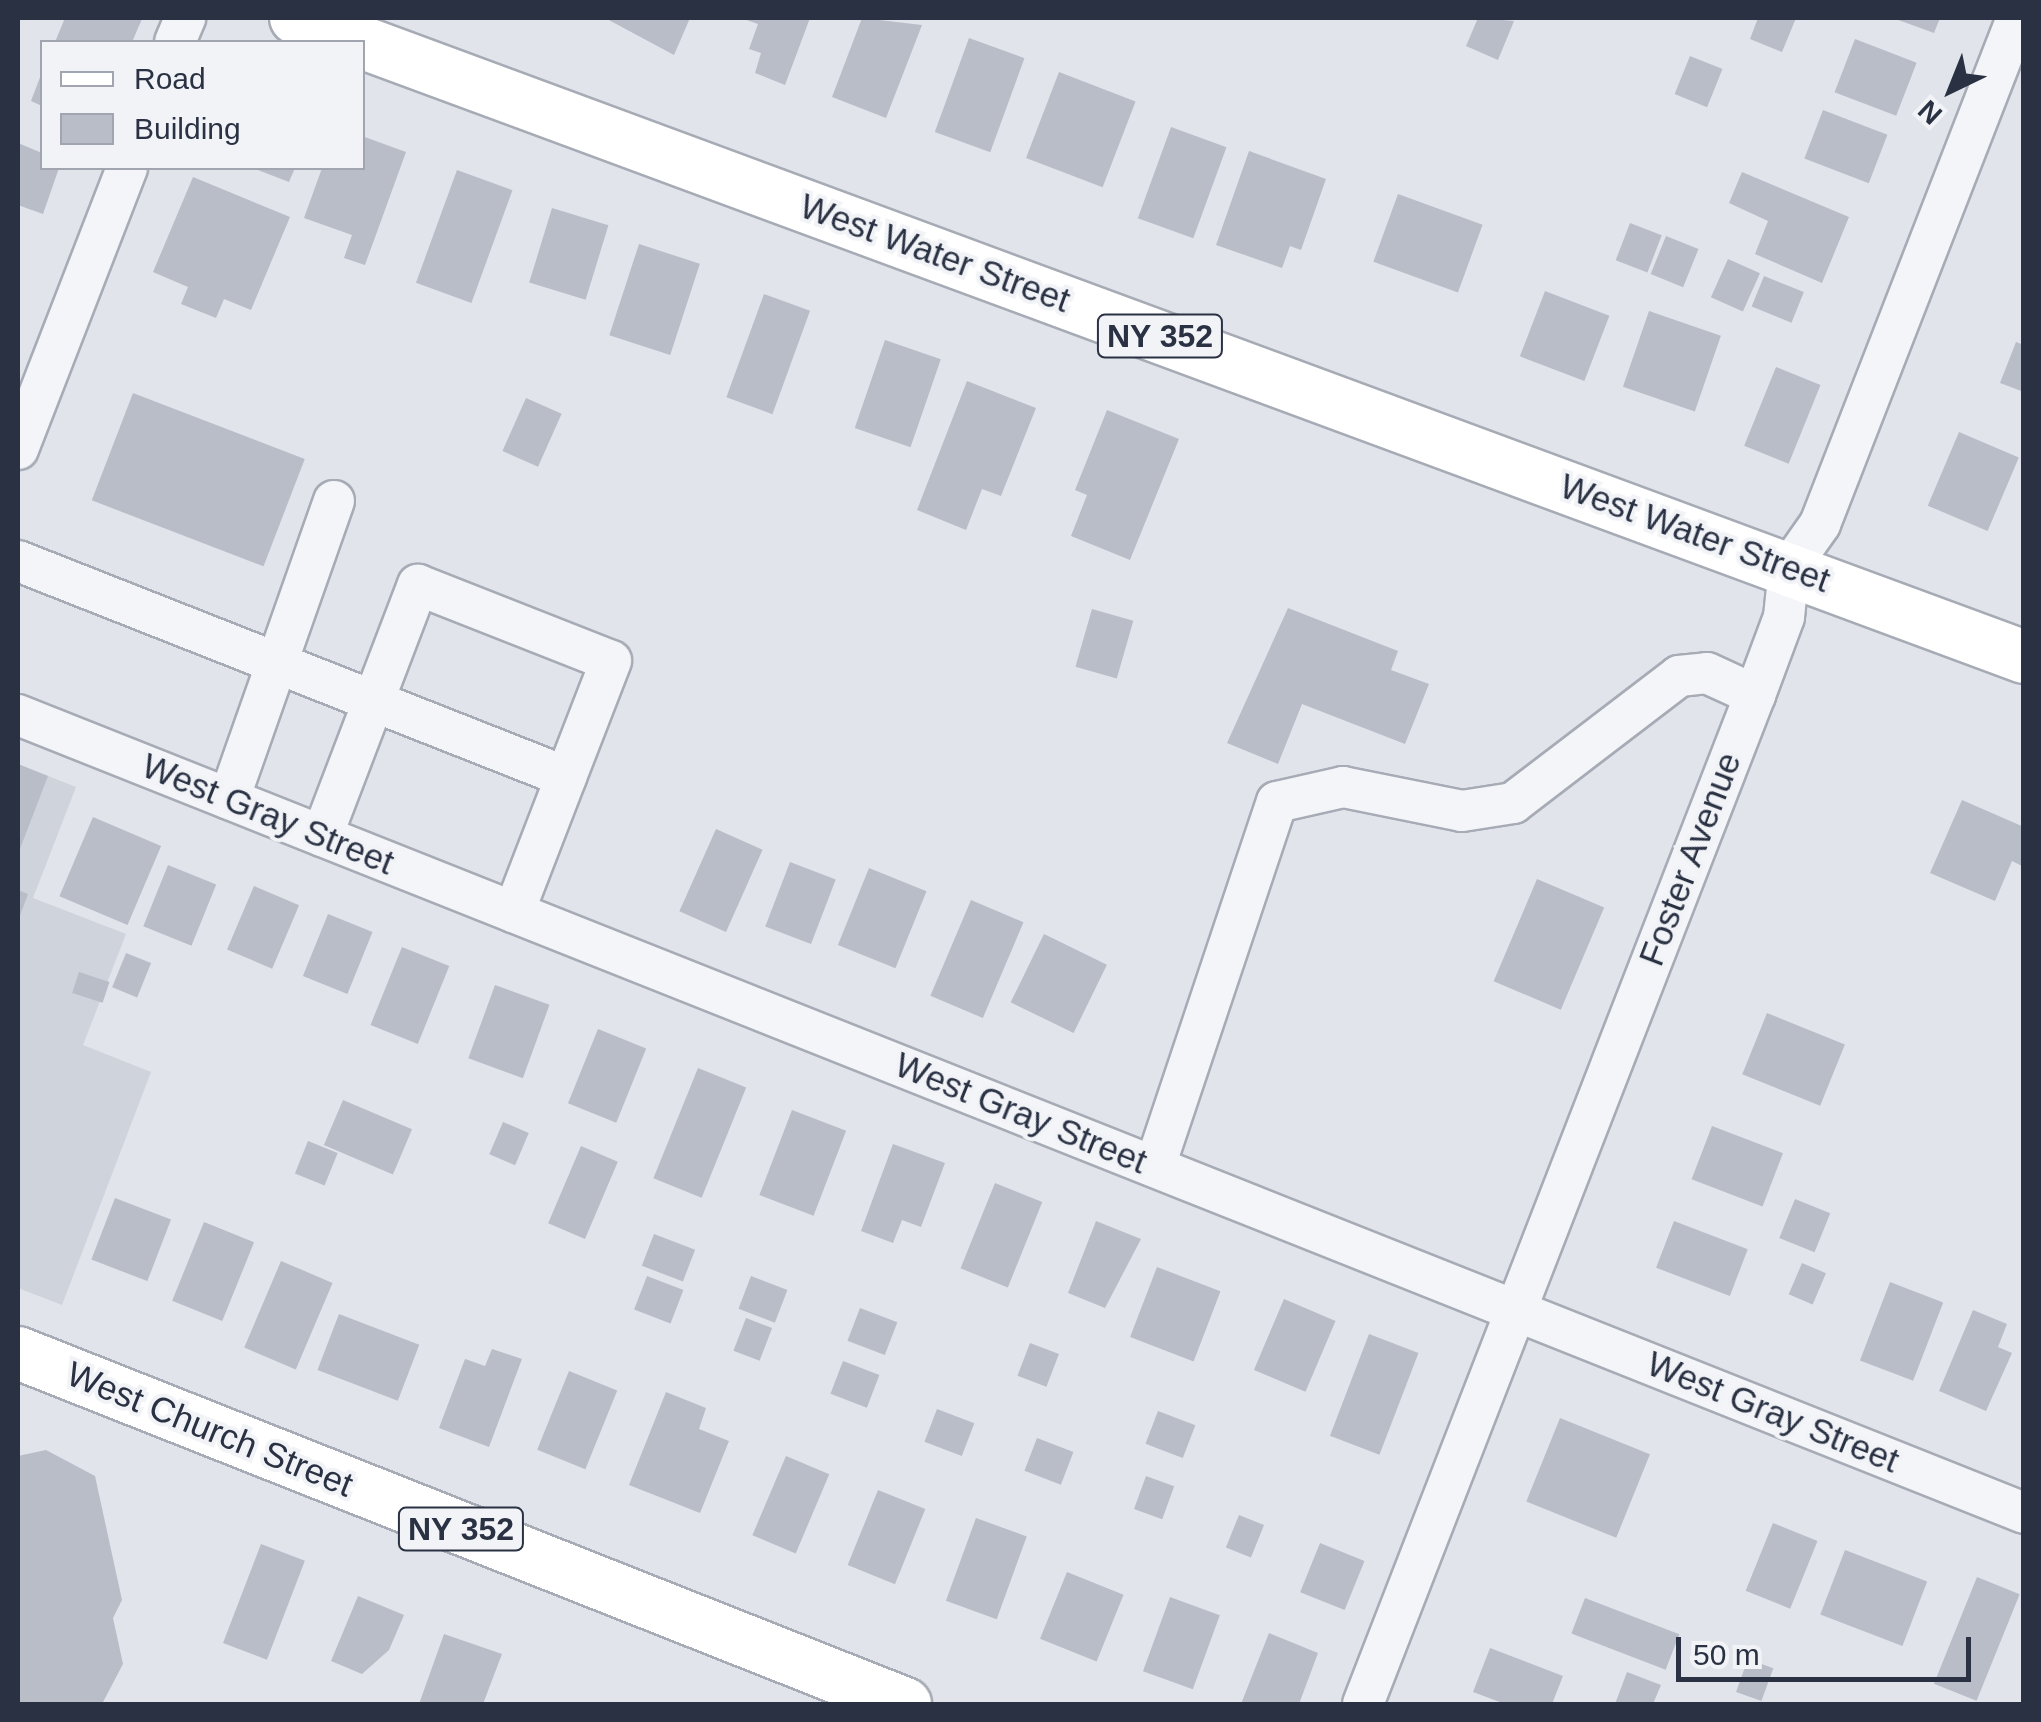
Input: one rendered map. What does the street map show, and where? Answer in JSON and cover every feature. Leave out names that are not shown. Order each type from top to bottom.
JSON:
[{"type":"main road","name":"West Water Street","points":[[296,18],[356,40]]},
{"type":"main road","name":"West Water Street","points":[[365,43],[2024,657]]},
{"type":"main road","name":"West Church Street","points":[[18,1353],[905,1704]]},
{"type":"street","name":"Foster Avenue","points":[[1363,1704],[1784,617],[1790,568],[1820,524],[2017,18]]},
{"type":"street","points":[[18,450],[126,170]]},
{"type":"street","points":[[228,799],[334,501]]},
{"type":"street","points":[[18,561],[566,777]]},
{"type":"street","points":[[322,836],[418,585],[611,661],[514,912]]},
{"type":"street","points":[[1155,1166],[1277,802],[1343,787],[1462,811],[1512,803],[1680,676],[1707,673],[1755,694]]},
{"type":"street","name":"West Gray Street","points":[[18,715],[2024,1513]]},
{"type":"shaded area","points":[[18,764],[76,787],[33,898],[126,934],[83,1045],[151,1072],[62,1305],[18,1288]]},
{"type":"building","points":[[65,18],[142,19],[133,40],[56,40]]},
{"type":"building","points":[[605,18],[690,18],[674,55]]},
{"type":"building","points":[[741,18],[810,18],[785,85],[755,73],[761,53],[749,49],[758,24]]},
{"type":"building","points":[[862,18],[922,25],[886,118],[832,97]]},
{"type":"building","points":[[1478,18],[1514,21],[1498,60],[1466,46]]},
{"type":"building","points":[[1758,18],[1796,18],[1782,52],[1750,39]]},
{"type":"building","points":[[1893,18],[1940,18],[1934,33]]},
{"type":"building","points":[[969,38],[1024,58],[990,152],[935,132]]},
{"type":"building","points":[[1855,39],[1917,63],[1896,116],[1835,92]]},
{"type":"building","points":[[1690,56],[1722,69],[1707,107],[1675,94]]},
{"type":"building","points":[[1059,72],[1136,101],[1103,187],[1026,158]]},
{"type":"building","points":[[40,77],[40,105],[31,101]]},
{"type":"building","points":[[1823,110],[1887,135],[1869,183],[1804,159]]},
{"type":"building","points":[[1171,127],[1226,147],[1193,238],[1138,218]]},
{"type":"building","points":[[365,137],[406,152],[365,265],[344,258],[352,235],[304,218],[321,170],[365,170]]},
{"type":"building","points":[[18,143],[40,152],[40,170],[58,170],[43,214],[18,205]]},
{"type":"building","points":[[1249,151],[1326,179],[1301,250],[1290,246],[1282,268],[1216,245]]},
{"type":"building","points":[[258,170],[294,170],[289,182]]},
{"type":"building","points":[[457,170],[512,190],[471,303],[416,283]]},
{"type":"building","points":[[1742,172],[1849,217],[1822,283],[1755,254],[1768,221],[1729,203]]},
{"type":"building","points":[[193,177],[290,217],[251,310],[224,299],[216,318],[181,304],[188,287],[153,272]]},
{"type":"building","points":[[1398,194],[1483,225],[1458,292],[1373,262]]},
{"type":"building","points":[[552,208],[608,225],[586,300],[529,283]]},
{"type":"building","points":[[1630,223],[1662,235],[1647,273],[1616,260]]},
{"type":"building","points":[[1666,236],[1698,249],[1683,287],[1651,274]]},
{"type":"building","points":[[639,244],[700,264],[670,355],[609,335]]},
{"type":"building","points":[[1728,259],[1760,273],[1743,312],[1711,297]]},
{"type":"building","points":[[1764,276],[1804,292],[1792,323],[1752,307]]},
{"type":"building","points":[[1545,291],[1609,316],[1584,381],[1520,356]]},
{"type":"building","points":[[764,294],[810,311],[772,414],[726,397]]},
{"type":"building","points":[[1649,311],[1721,336],[1695,411],[1623,387]]},
{"type":"building","points":[[885,340],[941,359],[911,447],[855,428]]},
{"type":"building","points":[[2016,342],[2024,345],[2024,392],[2000,383]]},
{"type":"building","points":[[1776,367],[1821,385],[1789,464],[1744,446]]},
{"type":"building","points":[[967,381],[1036,408],[1001,496],[982,489],[966,530],[917,510]]},
{"type":"building","points":[[133,393],[305,459],[264,566],[92,500]]},
{"type":"building","points":[[526,398],[562,414],[538,467],[502,451]]},
{"type":"building","points":[[1107,410],[1179,439],[1130,560],[1071,536],[1087,495],[1075,490]]},
{"type":"building","points":[[1959,432],[2019,457],[1988,531],[1928,506]]},
{"type":"building","points":[[1288,608],[1398,651],[1391,670],[1429,684],[1405,744],[1302,704],[1278,764],[1227,743]]},
{"type":"building","points":[[1092,609],[1133,621],[1117,679],[1075,667]]},
{"type":"building","points":[[18,764],[48,776],[18,854]]},
{"type":"building","points":[[1962,800],[2024,827],[2024,867],[2012,861],[1995,901],[1930,873]]},
{"type":"building","points":[[93,817],[161,846],[128,925],[59,896]]},
{"type":"building","points":[[716,829],[763,850],[726,932],[679,911]]},
{"type":"building","points":[[790,862],[836,880],[811,944],[765,926]]},
{"type":"building","points":[[168,865],[216,884],[191,946],[143,926]]},
{"type":"building","points":[[869,868],[926,891],[895,968],[838,945]]},
{"type":"building","points":[[1537,879],[1604,908],[1561,1010],[1494,981]]},
{"type":"building","points":[[254,886],[299,905],[272,969],[227,950]]},
{"type":"building","points":[[18,890],[28,894],[18,921]]},
{"type":"building","points":[[971,900],[1023,922],[983,1018],[930,996]]},
{"type":"building","points":[[328,914],[373,932],[347,994],[303,976]]},
{"type":"building","points":[[1044,934],[1107,965],[1074,1033],[1011,1002]]},
{"type":"building","points":[[402,947],[449,966],[418,1044],[371,1025]]},
{"type":"building","points":[[126,953],[151,963],[137,997],[112,987]]},
{"type":"building","points":[[79,972],[109,982],[103,1003],[72,993]]},
{"type":"building","points":[[495,985],[550,1005],[523,1078],[468,1058]]},
{"type":"building","points":[[1767,1013],[1845,1044],[1820,1106],[1742,1074]]},
{"type":"building","points":[[598,1029],[646,1048],[616,1123],[568,1103]]},
{"type":"building","points":[[698,1068],[746,1087],[702,1198],[653,1178]]},
{"type":"building","points":[[343,1100],[412,1129],[393,1174],[324,1145]]},
{"type":"building","points":[[792,1110],[846,1131],[814,1216],[759,1195]]},
{"type":"building","points":[[503,1122],[529,1133],[515,1165],[489,1154]]},
{"type":"building","points":[[1712,1126],[1783,1153],[1763,1206],[1692,1179]]},
{"type":"building","points":[[308,1141],[338,1153],[325,1185],[295,1173]]},
{"type":"building","points":[[893,1144],[945,1163],[921,1227],[902,1220],[893,1243],[861,1231]]},
{"type":"building","points":[[581,1146],[618,1162],[585,1239],[548,1223]]},
{"type":"building","points":[[995,1183],[1042,1202],[1008,1287],[961,1268]]},
{"type":"building","points":[[115,1198],[171,1220],[147,1281],[91,1260]]},
{"type":"building","points":[[1795,1199],[1830,1213],[1814,1252],[1779,1238]]},
{"type":"building","points":[[1096,1221],[1141,1239],[1105,1308],[1068,1293]]},
{"type":"building","points":[[1674,1221],[1748,1249],[1730,1296],[1656,1268]]},
{"type":"building","points":[[204,1222],[254,1242],[222,1321],[172,1301]]},
{"type":"building","points":[[654,1234],[695,1250],[683,1282],[642,1266]]},
{"type":"building","points":[[281,1261],[333,1283],[296,1369],[244,1348]]},
{"type":"building","points":[[1802,1263],[1826,1273],[1813,1304],[1789,1294]]},
{"type":"building","points":[[1157,1267],[1220,1291],[1194,1361],[1130,1337]]},
{"type":"building","points":[[647,1276],[683,1290],[671,1324],[634,1310]]},
{"type":"building","points":[[751,1276],[787,1290],[775,1323],[738,1309]]},
{"type":"building","points":[[1890,1282],[1943,1302],[1913,1381],[1860,1360]]},
{"type":"building","points":[[1284,1299],[1336,1321],[1305,1392],[1254,1370]]},
{"type":"building","points":[[860,1308],[897,1322],[885,1355],[847,1341]]},
{"type":"building","points":[[1973,1310],[2007,1324],[1998,1347],[2012,1353],[1986,1411],[1939,1391]]},
{"type":"building","points":[[339,1314],[419,1345],[398,1401],[317,1370]]},
{"type":"building","points":[[746,1318],[772,1328],[760,1361],[733,1351]]},
{"type":"building","points":[[1369,1334],[1418,1353],[1379,1455],[1330,1436]]},
{"type":"building","points":[[1030,1343],[1059,1354],[1046,1387],[1017,1376]]},
{"type":"building","points":[[492,1349],[522,1359],[489,1447],[439,1428],[465,1359],[485,1366]]},
{"type":"building","points":[[843,1361],[879,1375],[867,1408],[830,1394]]},
{"type":"building","points":[[569,1371],[617,1390],[585,1469],[537,1450]]},
{"type":"building","points":[[666,1392],[706,1408],[699,1429],[729,1441],[700,1513],[629,1485]]},
{"type":"building","points":[[937,1409],[974,1423],[962,1456],[924,1442]]},
{"type":"building","points":[[1158,1411],[1195,1425],[1183,1458],[1145,1444]]},
{"type":"building","points":[[1560,1418],[1650,1454],[1616,1538],[1526,1501]]},
{"type":"building","points":[[1037,1438],[1073,1452],[1061,1485],[1024,1471]]},
{"type":"building","points":[[46,1450],[95,1476],[122,1600],[113,1618],[123,1664],[102,1704],[18,1704],[18,1456]]},
{"type":"building","points":[[786,1456],[829,1474],[796,1554],[752,1535]]},
{"type":"building","points":[[1146,1476],[1174,1486],[1162,1519],[1134,1509]]},
{"type":"building","points":[[878,1490],[925,1509],[895,1584],[848,1565]]},
{"type":"building","points":[[1239,1515],[1264,1525],[1251,1558],[1226,1547]]},
{"type":"building","points":[[976,1518],[1027,1536],[997,1619],[946,1601]]},
{"type":"building","points":[[1773,1523],[1818,1541],[1790,1609],[1746,1591]]},
{"type":"building","points":[[1320,1543],[1365,1561],[1345,1610],[1300,1592]]},
{"type":"building","points":[[261,1544],[305,1561],[267,1660],[223,1643]]},
{"type":"building","points":[[1845,1550],[1927,1582],[1902,1646],[1820,1614]]},
{"type":"building","points":[[1067,1572],[1124,1595],[1097,1662],[1040,1639]]},
{"type":"building","points":[[1977,1577],[2020,1594],[1977,1701],[1934,1684]]},
{"type":"building","points":[[358,1596],[404,1615],[389,1650],[362,1674],[331,1661]]},
{"type":"building","points":[[1170,1597],[1220,1615],[1193,1689],[1143,1671]]},
{"type":"building","points":[[1585,1598],[1679,1634],[1666,1670],[1571,1633]]},
{"type":"building","points":[[1269,1633],[1318,1653],[1299,1704],[1241,1704]]},
{"type":"building","points":[[444,1634],[502,1654],[483,1704],[419,1704]]},
{"type":"building","points":[[1490,1648],[1563,1676],[1552,1704],[1505,1704],[1473,1692]]},
{"type":"building","points":[[1748,1659],[1773,1668],[1761,1701],[1736,1692]]},
{"type":"building","points":[[1627,1672],[1661,1685],[1653,1704],[1615,1704]]}]
